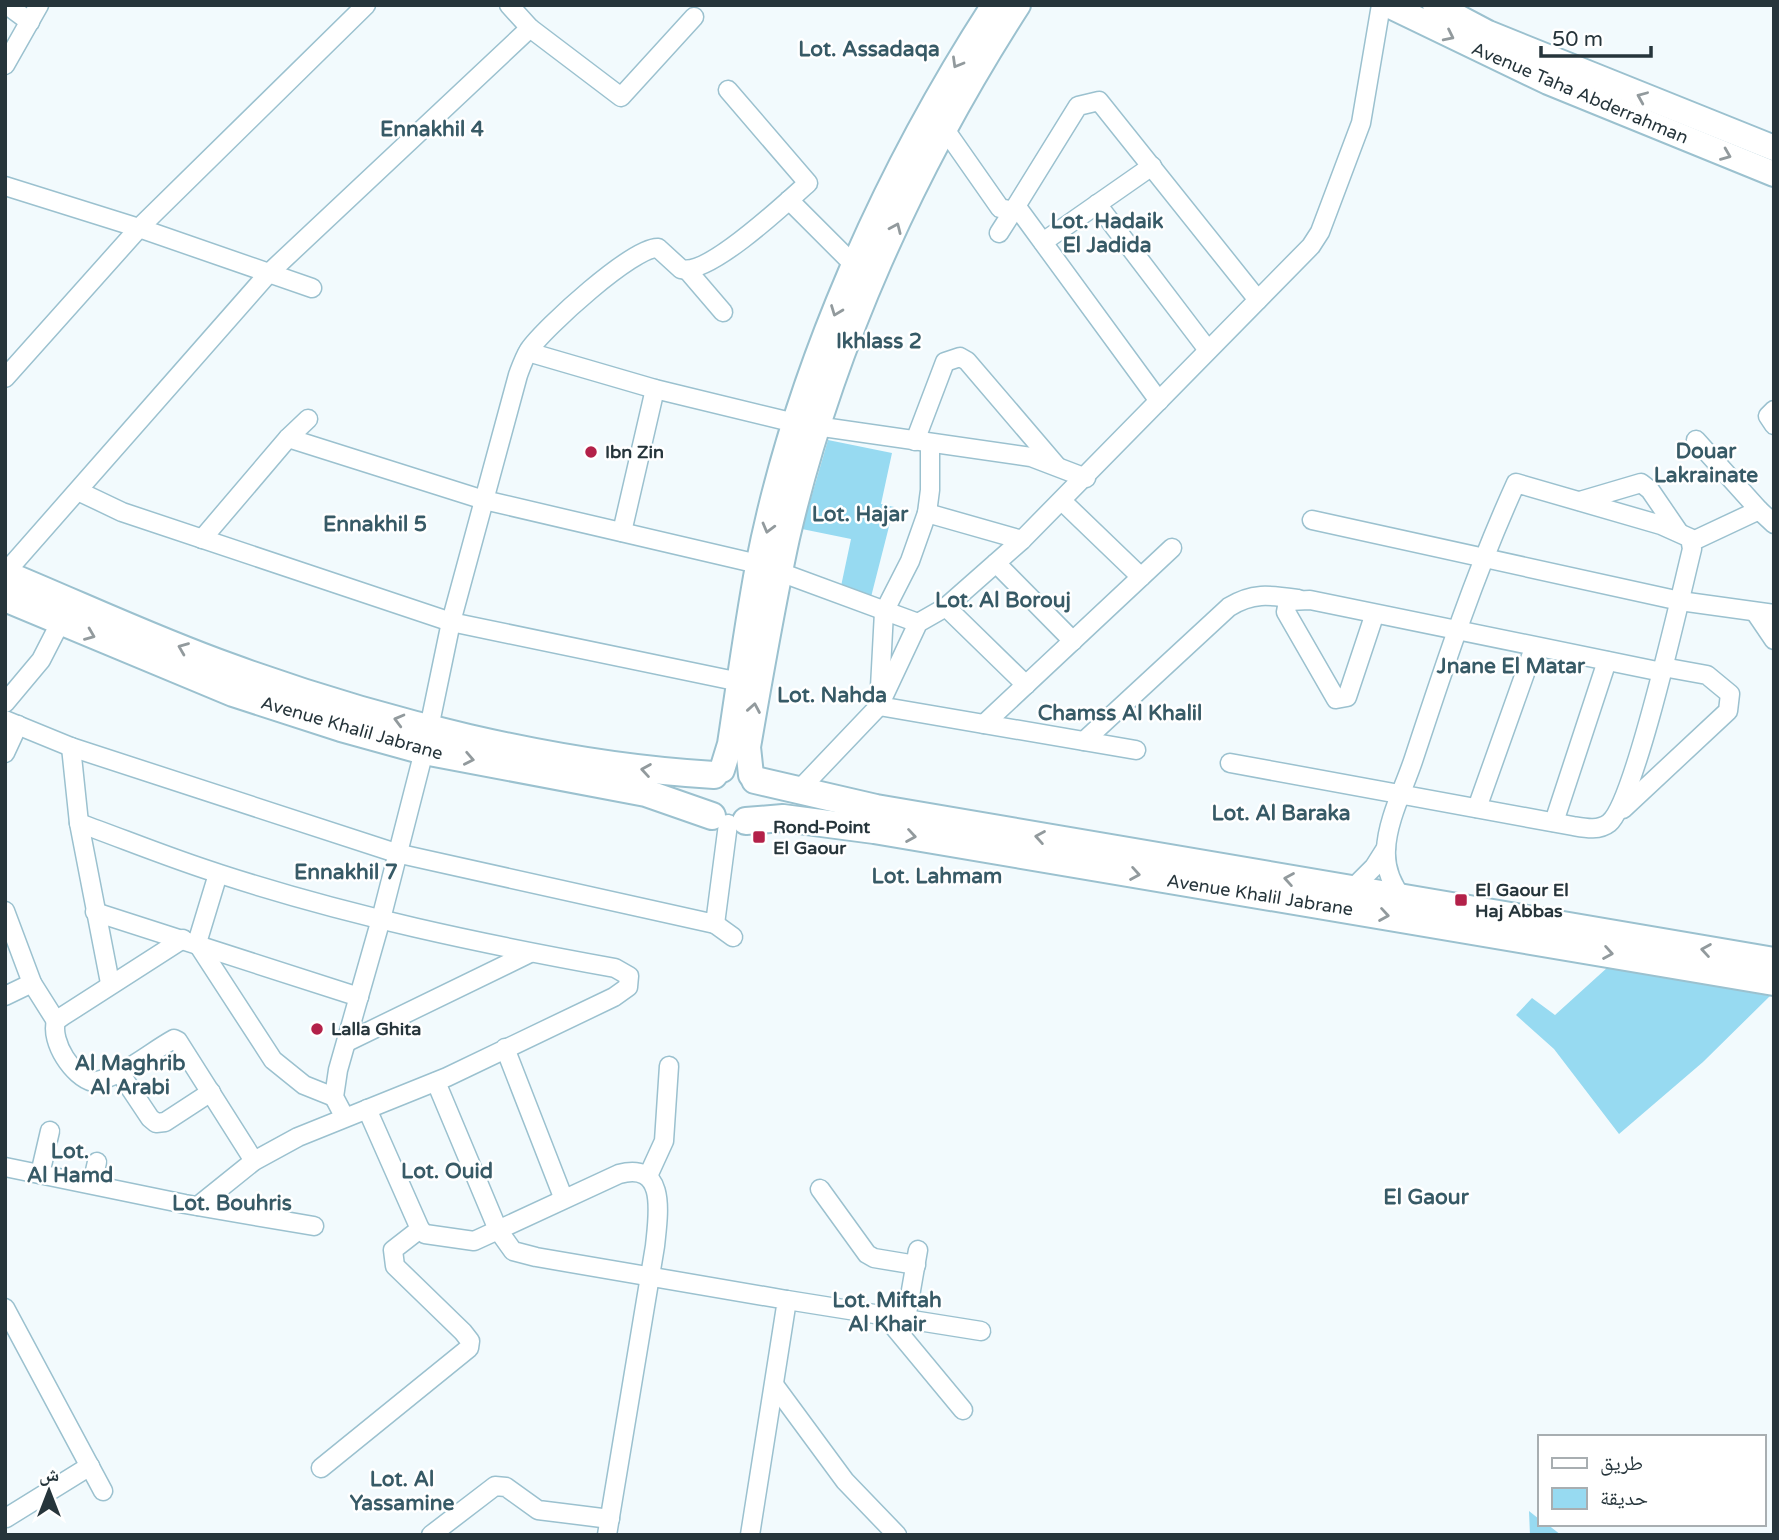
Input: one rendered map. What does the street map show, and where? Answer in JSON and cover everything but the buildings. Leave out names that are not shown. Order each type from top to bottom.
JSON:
[{"type":"main road","name":"Avenue Khalil Jabrane","points":[[5,574],[230,667],[426,739],[651,771],[718,773]]},
{"type":"main road","name":"Avenue Khalil Jabrane","points":[[5,598],[265,704],[426,739],[646,793],[728,820],[783,818],[887,832],[1774,982]]},
{"type":"main road","points":[[740,769],[753,778],[761,797],[759,807],[728,820],[704,800],[705,790],[718,773],[740,769]]},
{"type":"main road","name":"Avenue Khalil Jabrane","points":[[753,778],[876,808],[1774,961]]},
{"type":"street","points":[[7,5],[30,22]]},
{"type":"street","points":[[5,65],[39,5]]},
{"type":"street","points":[[5,378],[139,228],[366,5]]},
{"type":"street","points":[[509,5],[530,28],[621,97],[694,17]]},
{"type":"street","points":[[718,773],[730,744],[740,682],[806,426],[863,275],[894,181],[930,111],[994,5]]},
{"type":"street","points":[[863,275],[944,128],[1018,5]]},
{"type":"street","points":[[798,791],[878,706],[918,623],[946,607],[1022,540],[1301,259],[1320,232],[1361,123],[1381,5]]},
{"type":"street","name":"Avenue Taha Abderrahman","points":[[1388,5],[1548,82],[1774,174]]},
{"type":"street","name":"Avenue Taha Abderrahman","points":[[1434,5],[1468,13],[1662,105],[1774,148]]},
{"type":"street","points":[[5,574],[80,492],[267,275],[530,28]]},
{"type":"street","points":[[344,1116],[334,1097],[347,1042],[382,919],[426,739],[451,622],[518,375],[528,352],[566,311],[648,248],[658,248],[681,269],[687,270],[714,259],[808,183],[728,90]]},
{"type":"street","points":[[999,233],[1078,106],[1083,102],[1099,101],[1105,105],[1258,300]]},
{"type":"street","points":[[944,128],[1000,208],[1015,209],[1042,242],[1159,401]]},
{"type":"street","points":[[1042,242],[1152,166]]},
{"type":"street","points":[[5,186],[139,228],[267,275],[312,288]]},
{"type":"street","points":[[789,200],[863,275]]},
{"type":"street","points":[[1097,204],[1208,350]]},
{"type":"street","points":[[687,270],[723,312]]},
{"type":"street","points":[[528,352],[655,390],[806,426],[1031,457],[1086,478]]},
{"type":"street","points":[[878,706],[884,612],[909,561],[926,513],[922,442],[945,362],[960,357],[967,361],[1056,465]]},
{"type":"street","points":[[622,533],[655,390]]},
{"type":"street","points":[[1774,410],[1768,416],[1774,425]]},
{"type":"street","points":[[202,539],[288,438],[308,419]]},
{"type":"street","points":[[288,438],[484,500],[769,569],[918,623]]},
{"type":"street","points":[[1696,440],[1774,524]]},
{"type":"street","points":[[1351,890],[1374,867],[1386,848],[1455,631],[1483,555],[1516,483],[1685,536],[1759,510]]},
{"type":"street","points":[[1580,502],[1641,483],[1650,490],[1685,536],[1680,601],[1628,788],[1615,817]]},
{"type":"street","points":[[80,492],[122,512],[451,622],[740,682]]},
{"type":"street","points":[[1062,501],[1141,577]]},
{"type":"street","points":[[926,513],[1022,540]]},
{"type":"street","points":[[1312,520],[1483,555],[1680,601],[1774,614]]},
{"type":"street","points":[[984,724],[1172,548]]},
{"type":"street","points":[[996,563],[1073,641]]},
{"type":"street","points":[[753,778],[748,747],[769,569]]},
{"type":"street","points":[[1084,741],[1229,607],[1245,597],[1262,594],[1607,662],[1707,676],[1730,694],[1728,711],[1615,817],[1598,828],[1230,763]]},
{"type":"street","points":[[1298,599],[1286,603],[1286,612],[1319,672],[1340,700],[1347,697],[1374,616]]},
{"type":"street","points":[[946,607],[1026,685]]},
{"type":"street","points":[[1755,612],[1774,640]]},
{"type":"street","points":[[5,703],[41,660],[61,622]]},
{"type":"street","points":[[1477,808],[1534,648]]},
{"type":"street","points":[[1554,822],[1607,662]]},
{"type":"street","points":[[878,706],[1136,750]]},
{"type":"street","points":[[5,753],[12,723],[71,747],[396,853],[715,924],[733,937]]},
{"type":"street","points":[[71,747],[79,823],[110,983]]},
{"type":"street","points":[[715,924],[728,820]]},
{"type":"street","points":[[79,823],[218,874],[382,919],[530,953],[615,968],[627,973],[630,982],[628,987],[614,997],[436,1082],[344,1116],[254,1161],[198,1206]]},
{"type":"street","points":[[1386,848],[1393,884],[1404,899]]},
{"type":"street","points":[[56,1021],[110,983],[190,941],[218,874]]},
{"type":"street","points":[[5,911],[32,983],[56,1021],[55,1034],[79,1077],[93,1082],[120,1073],[174,1040],[211,1092],[254,1161]]},
{"type":"street","points":[[95,912],[359,997]]},
{"type":"street","points":[[190,941],[273,1060],[304,1086],[334,1097]]},
{"type":"street","points":[[347,1042],[530,953]]},
{"type":"street","points":[[5,996],[32,983]]},
{"type":"street","points":[[505,1048],[563,1197]]},
{"type":"street","points":[[648,1176],[664,1141],[669,1066]]},
{"type":"street","points":[[120,1073],[156,1123],[165,1122],[211,1092]]},
{"type":"street","points":[[436,1082],[498,1230],[513,1251],[787,1300],[981,1331]]},
{"type":"street","points":[[367,1109],[420,1229],[432,1237],[474,1241],[563,1197],[629,1171],[648,1176],[656,1186],[658,1210],[649,1275],[608,1527],[538,1510],[506,1487],[495,1486],[431,1535]]},
{"type":"street","points":[[40,1174],[50,1131]]},
{"type":"street","points":[[92,1184],[97,1162]]},
{"type":"street","points":[[5,1167],[198,1206],[314,1226]]},
{"type":"street","points":[[820,1189],[867,1254],[874,1258],[917,1257],[906,1319]]},
{"type":"street","points":[[321,1468],[469,1348],[470,1341],[463,1332],[395,1266],[393,1250],[420,1229]]},
{"type":"street","points":[[750,1535],[787,1300]]},
{"type":"street","points":[[5,1336],[8,1312]]},
{"type":"street","points":[[8,1312],[103,1491]]},
{"type":"street","points":[[885,1316],[963,1410]]},
{"type":"street","points":[[775,1387],[845,1481],[897,1535]]},
{"type":"street","points":[[6,1518],[90,1466]]},
{"type":"green space","points":[[828,440],[892,453],[881,504],[894,507],[871,597],[840,591],[851,539],[802,529]]},
{"type":"green space","points":[[1608,967],[1770,996],[1703,1062],[1619,1134],[1554,1049],[1516,1015],[1532,998],[1555,1015]]},
{"type":"green space","points":[[1529,1511],[1538,1518],[1538,1526],[1550,1526],[1561,1535],[1530,1535]]},
{"type":"place","name":"Ibn Zin","points":[[591,452]]},
{"type":"place","name":"Rond-Point El Gaour","points":[[759,837]]},
{"type":"place","name":"El Gaour El Haj Abbas","points":[[1461,900]]},
{"type":"place","name":"Lalla Ghita","points":[[317,1029]]},
{"type":"district","name":"Lot. Assadaqa","points":[[869,49]]},
{"type":"district","name":"Ennakhil 4","points":[[432,129]]},
{"type":"district","name":"Lot. Hadaik El Jadida","points":[[1107,233]]},
{"type":"district","name":"Ikhlass 2","points":[[879,341]]},
{"type":"district","name":"Douar Lakrainate","points":[[1706,463]]},
{"type":"district","name":"Lot. Hajar","points":[[860,514]]},
{"type":"district","name":"Ennakhil 5","points":[[375,524]]},
{"type":"district","name":"Lot. Al Borouj","points":[[1003,600]]},
{"type":"district","name":"Jnane El Matar","points":[[1511,666]]},
{"type":"district","name":"Lot. Nahda","points":[[832,695]]},
{"type":"district","name":"Chamss Al Khalil","points":[[1120,713]]},
{"type":"district","name":"Lot. Al Baraka","points":[[1281,813]]},
{"type":"district","name":"Ennakhil 7","points":[[346,872]]},
{"type":"district","name":"Lot. Lahmam","points":[[937,876]]},
{"type":"district","name":"Al Maghrib Al Arabi","points":[[130,1075]]},
{"type":"district","name":"Lot. Al Hamd","points":[[70,1163]]},
{"type":"district","name":"Lot. Ouid","points":[[447,1171]]},
{"type":"district","name":"El Gaour","points":[[1426,1197]]},
{"type":"district","name":"Lot. Bouhris","points":[[232,1203]]},
{"type":"district","name":"Lot. Miftah Al Khair","points":[[887,1312]]},
{"type":"district","name":"Lot. Al Yassamine","points":[[402,1491]]}]
